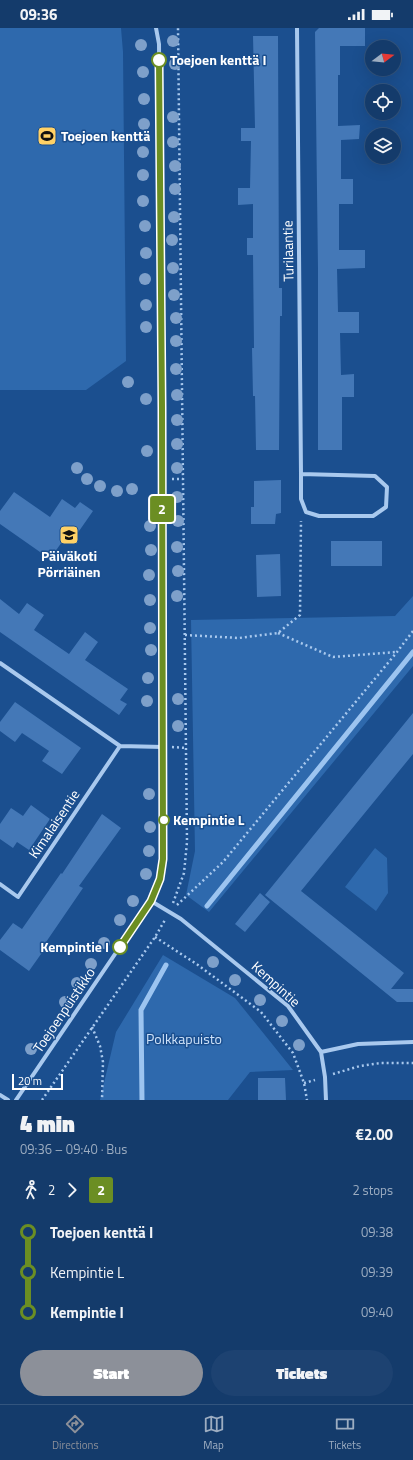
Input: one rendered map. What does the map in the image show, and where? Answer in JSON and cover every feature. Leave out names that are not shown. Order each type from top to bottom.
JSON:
[{"type":"street","name":"Toejoenpuistikko","points":[[16,1100],[151,901],[160,879],[163,859],[159,52],[156,28]]},
{"type":"street","name":"Turilaantie","points":[[297,28],[301,499]]},
{"type":"street","points":[[301,474],[374,476],[388,487],[386,507],[373,516],[319,516],[306,512],[301,499]]},
{"type":"street","points":[[0,663],[120,746],[163,747]]},
{"type":"street","name":"Kimalaisentie","points":[[0,884],[18,897],[120,746]]},
{"type":"street","name":"Kempintie","points":[[151,901],[187,924],[288,1006],[321,1052]]},
{"type":"street","points":[[326,1100],[325,1077],[321,1052],[358,1044],[413,1042]]},
{"type":"street","points":[[0,1095],[8,1100]]},
{"type":"path","points":[[185,635],[239,638],[278,632],[300,616],[301,499]]},
{"type":"path","points":[[170,912],[223,862],[413,631]]},
{"type":"path","points":[[278,632],[333,657],[397,652]]},
{"type":"path","points":[[155,936],[198,965],[261,1012],[293,1053],[304,1083],[307,1100]]},
{"type":"path","points":[[92,1028],[100,1046],[103,1062],[102,1100]]},
{"type":"path","points":[[304,1083],[360,1066],[380,1063],[413,1063]]},
{"type":"green space","points":[[0,28],[121,28],[123,52],[126,361],[86,390],[0,390]]},
{"type":"green space","points":[[413,596],[413,666],[209,912],[186,895],[195,851],[191,620],[395,616]]},
{"type":"green space","points":[[375,848],[387,858],[388,893],[376,911],[345,887]]},
{"type":"green space","name":"Polkkapuisto","points":[[163,955],[235,998],[293,1070],[250,1072],[228,1100],[100,1100],[116,1032]]},
{"type":"building","points":[[319,28],[365,28],[365,46],[340,46],[340,75],[338,75],[338,126],[360,125],[359,139],[341,140],[341,179],[353,179],[353,204],[339,204],[339,250],[365,250],[365,268],[337,269],[338,312],[359,312],[359,333],[340,333],[341,375],[354,374],[354,397],[342,397],[342,450],[318,450],[318,269],[315,32]]},
{"type":"building","points":[[253,36],[278,36],[279,288],[282,288],[282,316],[280,316],[279,450],[256,450],[252,348],[254,348],[253,255],[247,255],[247,238],[253,238],[253,204],[238,205],[238,188],[250,188],[251,141],[241,141],[241,128],[255,128]]},
{"type":"building","points":[[281,480],[281,513],[276,514],[275,524],[251,524],[251,507],[254,507],[254,481]]},
{"type":"building","points":[[14,492],[50,517],[62,499],[75,508],[80,502],[93,511],[77,534],[71,529],[50,559],[0,524],[0,511]]},
{"type":"building","points":[[331,541],[382,541],[382,566],[331,566]]},
{"type":"building","points":[[280,554],[281,596],[257,597],[256,555]]},
{"type":"building","points":[[0,599],[19,614],[27,603],[44,615],[34,630],[69,654],[85,632],[98,642],[85,660],[128,689],[120,700],[127,704],[119,715],[0,632]]},
{"type":"building","points":[[15,702],[81,748],[62,774],[42,761],[49,751],[22,733],[15,742],[0,731],[0,722]]},
{"type":"building","points":[[413,713],[413,754],[301,891],[404,973],[391,989],[413,989],[413,1002],[397,1002],[265,895]]},
{"type":"building","points":[[31,805],[50,819],[29,850],[17,842],[13,848],[0,839],[0,824],[11,808],[23,816]]},
{"type":"building","points":[[102,814],[121,828],[79,886],[83,888],[44,945],[46,947],[29,971],[0,950],[0,940],[13,923],[22,929],[61,873],[62,874]]},
{"type":"building","points":[[260,893],[270,902],[245,932],[235,924]]},
{"type":"building","points":[[258,1078],[285,1078],[286,1100],[258,1100]]},
{"type":"waterway","points":[[207,906],[413,652]]},
{"type":"waterway","points":[[142,1100],[141,1010],[166,965]]},
{"type":"bus line","name":"2","points":[[120,947],[151,901],[160,879],[163,859],[162,407],[159,60]]},
{"type":"place","name":"Toejoen kenttä I","points":[[159,60]]},
{"type":"place","name":"Toejoen kenttä","points":[[47,136]]},
{"type":"place","name":"Päiväkoti Pörriäinen","points":[[69,535]]},
{"type":"place","name":"Kempintie L","points":[[164,820]]},
{"type":"place","name":"Kempintie I","points":[[120,947]]}]
